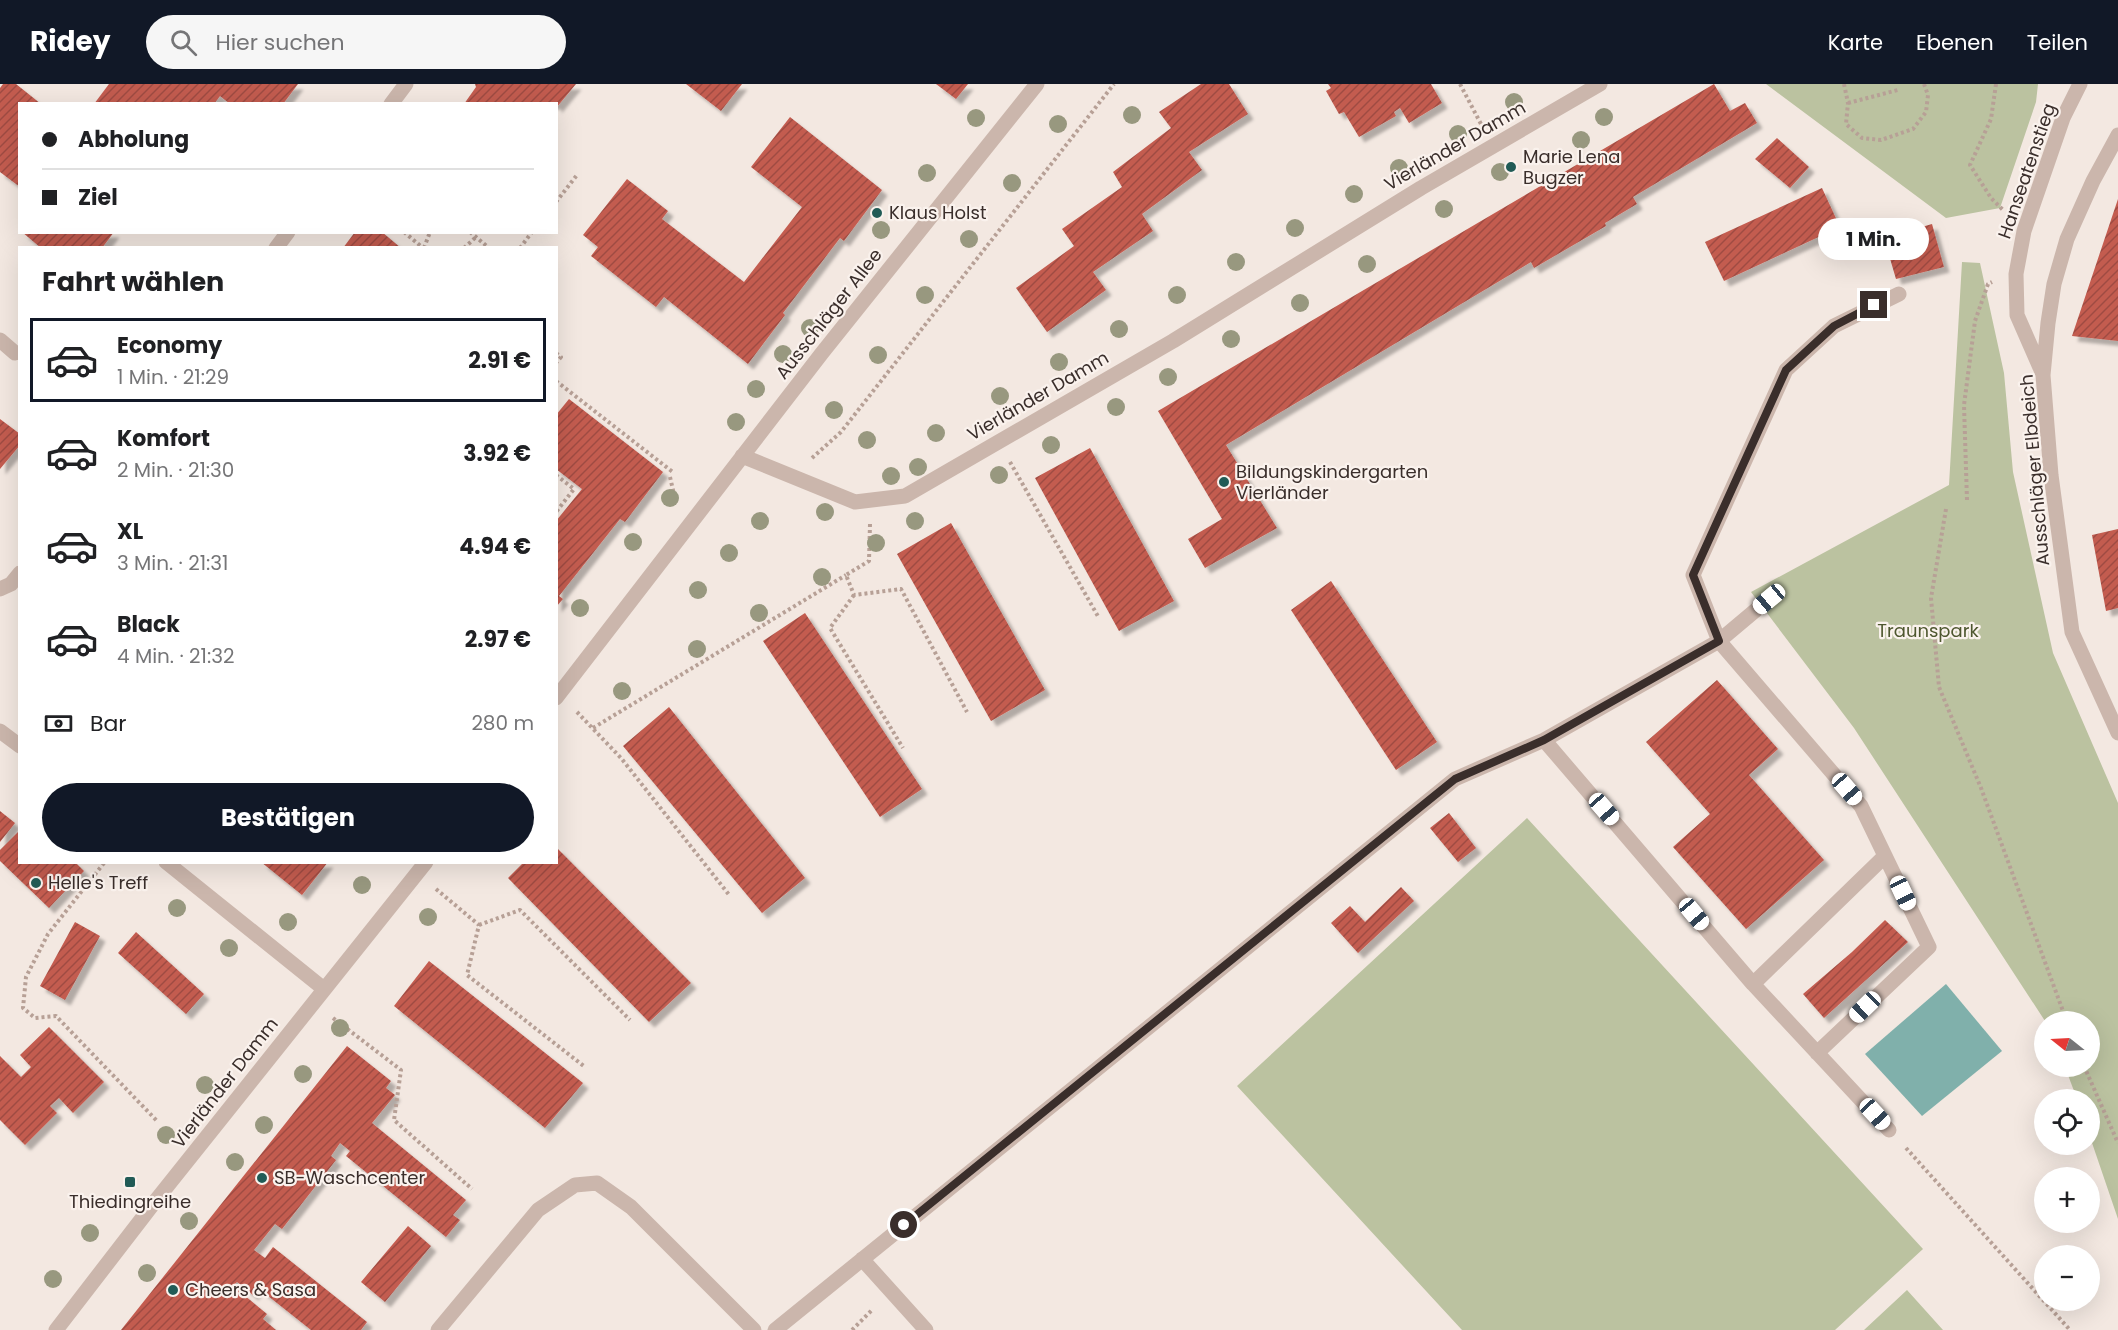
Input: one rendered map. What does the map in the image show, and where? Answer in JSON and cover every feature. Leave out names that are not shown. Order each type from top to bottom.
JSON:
[{"type":"street","points":[[392,102],[406,84]]},
{"type":"street","name":"Ausschläger Allee","points":[[742,456],[1036,84]]},
{"type":"street","name":"Vierländer Damm","points":[[742,456],[855,502],[905,496],[1173,341],[1421,188],[1600,84]]},
{"type":"street","name":"Hanseatenstieg","points":[[2043,375],[2017,315],[2016,274],[2024,231],[2063,118],[2080,84]]},
{"type":"street","name":"Ausschläger Elbdeich","points":[[2118,135],[2092,181],[2067,239],[2054,284],[2043,375],[2051,475],[2072,632],[2118,733]]},
{"type":"street","points":[[1817,1053],[1929,947],[1861,806],[1719,641],[1693,575],[1786,370],[1834,326],[1899,294]]},
{"type":"street","points":[[0,340],[15,353]]},
{"type":"street","points":[[558,696],[742,456]]},
{"type":"street","points":[[0,589],[11,584],[18,575]]},
{"type":"street","points":[[775,1330],[1455,779],[1544,740],[1719,641],[1769,599]]},
{"type":"street","points":[[0,731],[18,744]]},
{"type":"street","points":[[1544,740],[1753,984],[1889,1130]]},
{"type":"street","points":[[1753,984],[1885,856]]},
{"type":"street","points":[[168,864],[324,989]]},
{"type":"street","name":"Vierländer Damm","points":[[56,1330],[421,868]]},
{"type":"street","points":[[438,1330],[538,1210],[575,1185],[597,1183],[631,1207],[754,1330]]},
{"type":"street","points":[[862,1258],[926,1330]]},
{"type":"path","points":[[792,477],[841,432],[1114,84]]},
{"type":"path","points":[[1460,84],[1467,98]]},
{"type":"path","points":[[1844,84],[1848,104],[1846,124],[1862,138],[1881,140],[1913,129],[1926,112],[1928,95],[1924,84]]},
{"type":"path","points":[[1995,84],[1991,119],[1970,165],[1991,198],[2024,231]]},
{"type":"path","points":[[1848,104],[1898,90]]},
{"type":"path","points":[[558,199],[577,175]]},
{"type":"path","points":[[406,234],[422,246]]},
{"type":"path","points":[[472,234],[487,246]]},
{"type":"path","points":[[466,246],[476,237]]},
{"type":"path","points":[[1967,500],[1964,405],[1975,321],[1988,284],[2016,274]]},
{"type":"path","points":[[558,383],[674,473]]},
{"type":"path","points":[[998,442],[1099,618]]},
{"type":"path","points":[[558,477],[574,489],[558,509]]},
{"type":"path","points":[[593,728],[869,561],[871,500]]},
{"type":"path","points":[[1946,509],[1931,598],[1939,687],[1981,788],[2063,1011]]},
{"type":"path","points":[[846,575],[854,595]]},
{"type":"path","points":[[903,748],[830,628],[854,595],[901,589],[967,712]]},
{"type":"path","points":[[558,696],[621,758],[730,896]]},
{"type":"path","points":[[103,864],[48,934],[26,977],[23,1008],[35,1018],[56,1016],[158,1122]]},
{"type":"path","points":[[421,868],[479,925]]},
{"type":"path","points":[[479,925],[520,910],[630,1020]]},
{"type":"path","points":[[479,925],[467,975],[585,1067]]},
{"type":"path","points":[[314,1002],[401,1070],[394,1120],[472,1189]]},
{"type":"path","points":[[2089,1077],[2118,1143]]},
{"type":"path","points":[[1889,1130],[2070,1330]]},
{"type":"green space","points":[[1766,84],[2038,84],[2036,102],[2000,208],[1946,218]]},
{"type":"green space","name":"Traunspark","points":[[1962,262],[1980,263],[2004,373],[2013,472],[2053,653],[2118,803],[2118,1219],[2096,1155],[2100,1155],[2100,1089],[2073,1089],[2069,1077],[2100,1077],[2100,1011],[2038,1011],[1854,728],[1751,592],[1949,485]]},
{"type":"green space","points":[[1527,818],[1923,1249],[1835,1330],[1462,1330],[1237,1086]]},
{"type":"green space","points":[[1907,1290],[1943,1330],[1864,1330]]},
{"type":"water","points":[[1946,984],[2002,1051],[1922,1116],[1865,1054]]},
{"type":"building","points":[[3,84],[16,84],[38,102],[18,102],[18,186],[0,172],[0,88]]},
{"type":"building","points":[[109,84],[298,84],[284,102],[228,102],[220,96],[216,102],[96,102]]},
{"type":"building","points":[[475,84],[576,84],[558,106],[558,102],[465,102],[476,87]]},
{"type":"building","points":[[686,84],[742,84],[721,111]]},
{"type":"building","points":[[936,84],[968,84],[956,99]]},
{"type":"building","points":[[1201,84],[1229,84],[1248,114],[1189,152],[1202,170],[1142,214],[1153,231],[1093,272],[1106,290],[1047,332],[1016,288],[1074,246],[1062,229],[1122,187],[1113,172],[1171,128],[1159,112]]},
{"type":"building","points":[[1328,84],[1431,84],[1442,103],[1409,123],[1400,108],[1394,112],[1396,116],[1359,137],[1344,112],[1339,114],[1326,91],[1331,88]]},
{"type":"building","points":[[1714,84],[1730,111],[1745,103],[1757,123],[1633,197],[1637,204],[1605,223],[1606,226],[1534,268],[1531,262],[1226,445],[1277,528],[1205,568],[1188,539],[1222,519],[1158,411]]},
{"type":"building","points":[[790,117],[882,190],[844,241],[840,238],[783,313],[785,315],[748,364],[664,297],[656,307],[591,256],[598,247],[583,235],[627,179],[668,211],[662,219],[744,282],[802,207],[751,167]]},
{"type":"building","points":[[1777,138],[1809,167],[1790,188],[1755,159]]},
{"type":"building","points":[[1822,188],[1840,227],[1724,281],[1705,242]]},
{"type":"building","points":[[2118,199],[2118,341],[2072,336]]},
{"type":"building","points":[[1932,224],[1944,267],[1896,279],[1884,238]]},
{"type":"building","points":[[24,234],[112,234],[104,246],[39,246]]},
{"type":"building","points":[[354,234],[384,234],[399,246],[344,246]]},
{"type":"building","points":[[569,399],[663,472],[625,522],[620,519],[559,596],[563,599],[558,605],[558,519],[582,489],[558,471],[558,413]]},
{"type":"building","points":[[0,419],[18,432],[18,447],[0,469]]},
{"type":"building","points":[[1090,448],[1174,601],[1119,631],[1035,478]]},
{"type":"building","points":[[951,523],[1045,690],[991,721],[897,554]]},
{"type":"building","points":[[2118,529],[2118,608],[2106,611],[2092,535]]},
{"type":"building","points":[[1331,581],[1437,742],[1396,770],[1291,610]]},
{"type":"building","points":[[805,613],[922,789],[880,817],[763,641]]},
{"type":"building","points":[[1717,680],[1778,749],[1749,775],[1824,860],[1746,929],[1673,847],[1710,814],[1646,742]]},
{"type":"building","points":[[669,707],[805,878],[762,913],[623,746]]},
{"type":"building","points":[[0,811],[15,823],[0,842]]},
{"type":"building","points":[[1449,813],[1476,848],[1458,862],[1430,828]]},
{"type":"building","points":[[18,832],[18,864],[77,864],[84,871],[49,908],[0,861],[0,850]]},
{"type":"building","points":[[558,849],[691,983],[649,1022],[508,878],[522,864],[558,864]]},
{"type":"building","points":[[263,864],[326,864],[302,895]]},
{"type":"building","points":[[1401,887],[1414,901],[1358,953],[1331,923],[1350,906],[1365,922]]},
{"type":"building","points":[[1885,920],[1908,942],[1824,1018],[1803,994]]},
{"type":"building","points":[[75,922],[100,936],[65,1000],[40,986]]},
{"type":"building","points":[[136,932],[204,994],[186,1014],[118,953]]},
{"type":"building","points":[[429,961],[583,1083],[545,1128],[394,1006]]},
{"type":"building","points":[[49,1027],[104,1082],[73,1113],[59,1098],[50,1106],[57,1113],[25,1145],[0,1120],[0,1056],[21,1077],[31,1067],[20,1055]]},
{"type":"building","points":[[347,1046],[391,1081],[386,1088],[395,1095],[372,1123],[466,1200],[453,1215],[460,1220],[446,1237],[346,1156],[350,1151],[340,1143],[331,1156],[336,1160],[282,1229],[275,1224],[254,1250],[265,1258],[273,1247],[367,1322],[361,1330],[311,1330],[258,1288],[253,1295],[237,1282],[233,1286],[267,1314],[263,1319],[276,1330],[121,1330]]},
{"type":"building","points":[[408,1226],[431,1246],[385,1302],[361,1282]]},
{"type":"place","name":"Marie Lena Bugzer","points":[[1511,167]]},
{"type":"place","name":"Klaus Holst","points":[[877,213]]},
{"type":"place","name":"Bildungskindergarten Vierländer","points":[[1224,482]]},
{"type":"place","name":"Helle's Treff","points":[[36,883]]},
{"type":"place","name":"SB-Waschcenter","points":[[262,1178]]},
{"type":"place","name":"Thiedingreihe","points":[[130,1182]]},
{"type":"place","name":"Cheers & Sasa","points":[[173,1290]]},
{"type":"route","points":[[904,1225],[1455,779],[1544,740],[1719,641],[1693,575],[1786,370],[1834,326],[1874,305]]}]
